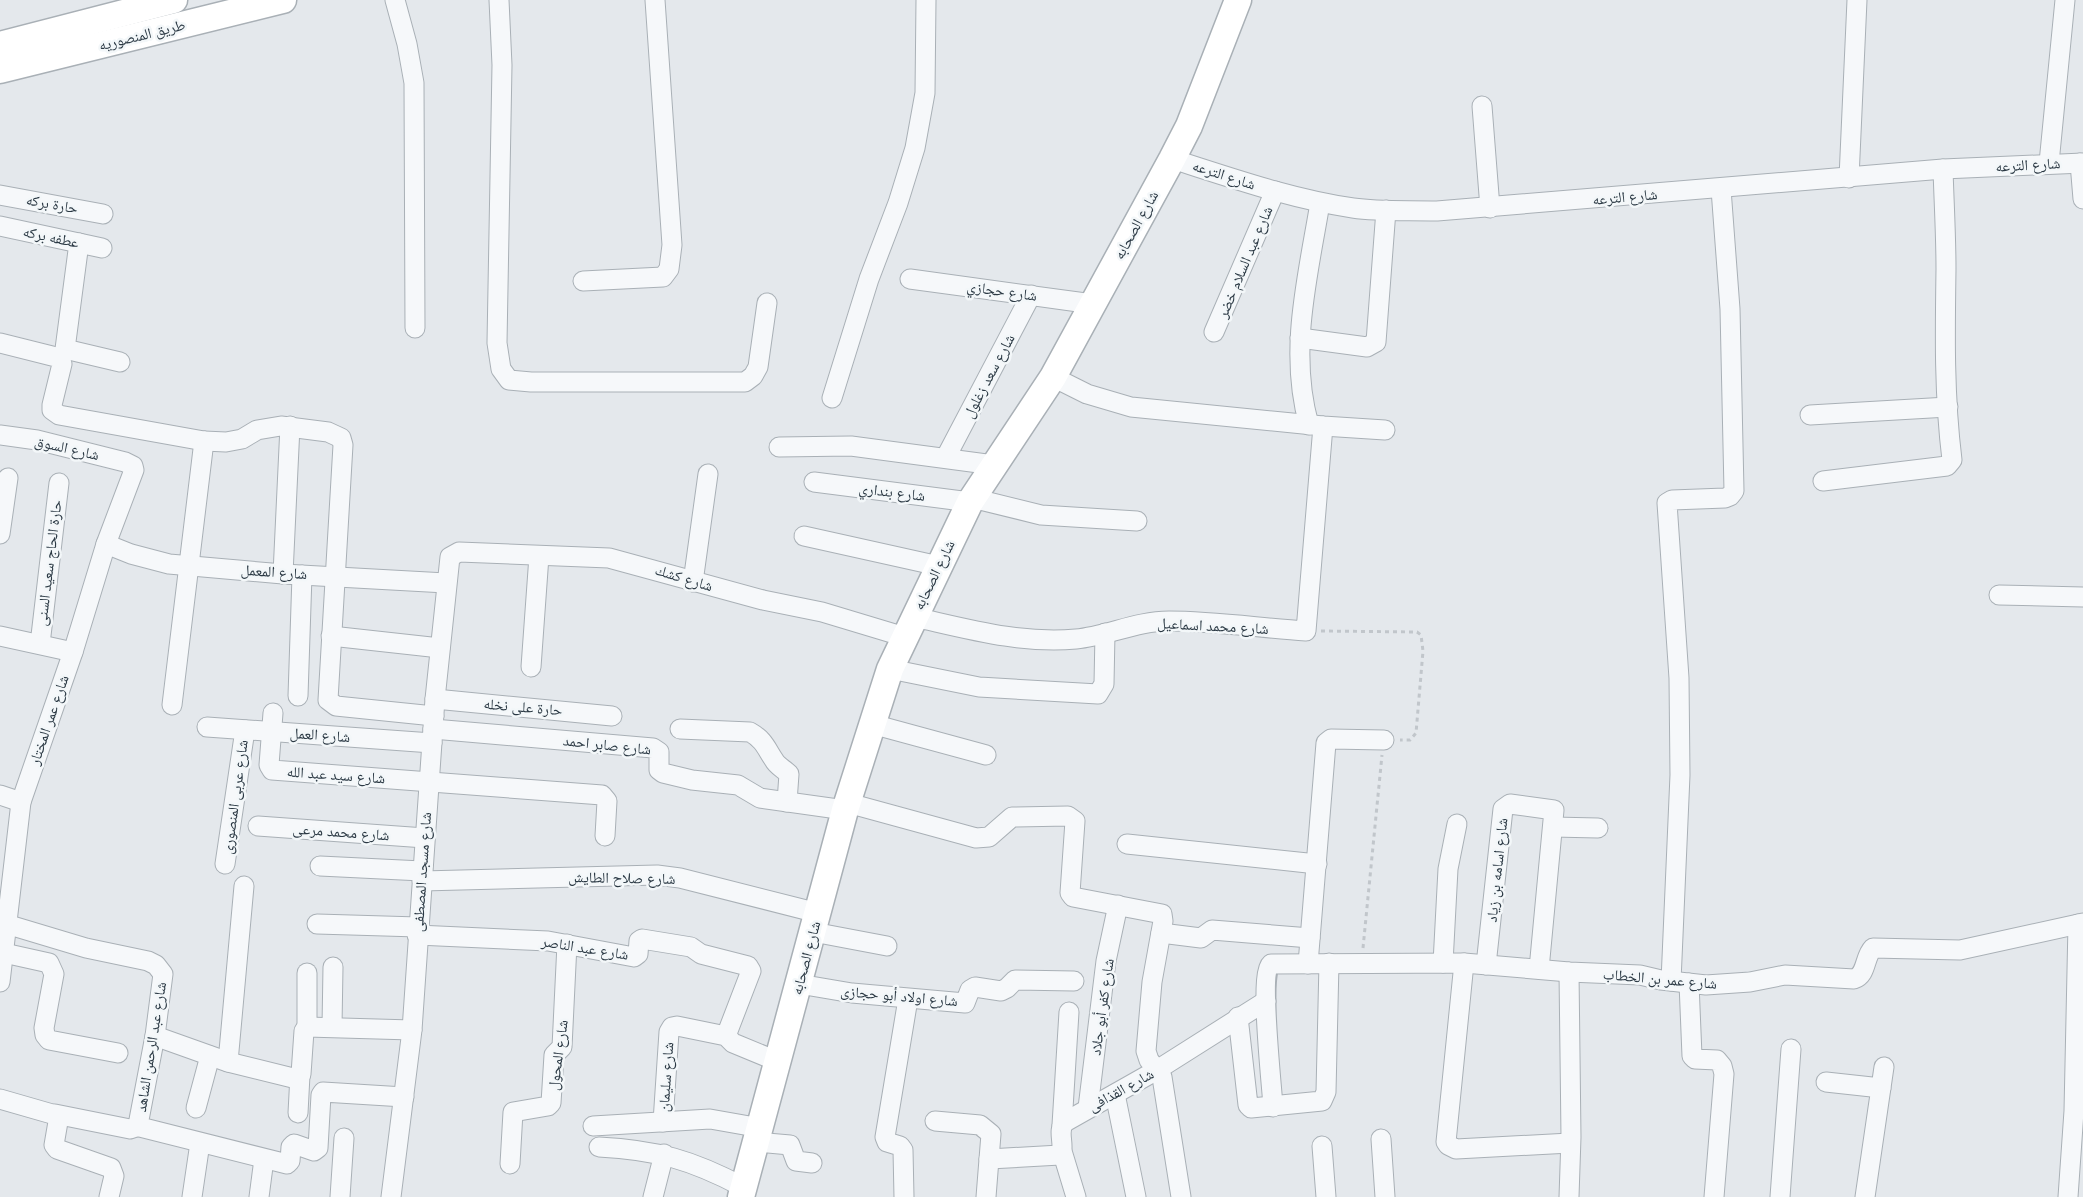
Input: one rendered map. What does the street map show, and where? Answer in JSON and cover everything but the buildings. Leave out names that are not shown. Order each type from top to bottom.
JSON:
[{"type":"street","name":"طريق المنصوريه","points":[[0,45],[174,0]]},
{"type":"street","name":"طريق المنصوريه","points":[[0,70],[283,0]]},
{"type":"street","points":[[395,0],[407,44],[414,83],[415,328]]},
{"type":"street","points":[[499,0],[501,85],[497,343],[501,369],[509,380],[531,382],[746,382],[754,376],[758,367],[767,303]]},
{"type":"street","points":[[583,281],[663,277],[669,269],[672,245],[655,0]]},
{"type":"street","points":[[832,398],[864,296],[898,204],[915,148],[925,93],[926,0]]},
{"type":"street","name":"شارع الصحابه","points":[[742,1192],[759,1135],[846,807],[890,669],[971,500],[1053,377],[1189,126],[1238,0]]},
{"type":"street","points":[[1849,178],[1857,0]]},
{"type":"street","points":[[2049,163],[2065,0]]},
{"type":"street","points":[[1482,106],[1490,208]]},
{"type":"street","name":"شارع الترعه","points":[[1172,158],[1275,191],[1320,203],[1355,209],[1437,211],[1721,189],[1943,169],[2082,163]]},
{"type":"street","points":[[2082,163],[2083,199]]},
{"type":"street","points":[[1824,481],[1947,466],[1952,460],[1943,338],[1946,268],[1943,169]]},
{"type":"street","points":[[1718,1197],[1712,1197],[1724,1074],[1722,1066],[1717,1060],[1695,1059],[1692,1056],[1680,982],[1679,678],[1667,506],[1668,501],[1672,500],[1725,498],[1734,491],[1730,309],[1721,189]]},
{"type":"street","name":"شارع عبد السلام خضر","points":[[1214,332],[1275,191]]},
{"type":"street","name":"حارة بركه","points":[[0,195],[103,214]]},
{"type":"street","points":[[1316,426],[1300,381],[1300,338],[1320,203]]},
{"type":"street","points":[[1300,338],[1367,347],[1376,342],[1386,210]]},
{"type":"street","name":"عطفه بركه","points":[[0,226],[102,248]]},
{"type":"street","points":[[79,243],[65,349],[120,362]]},
{"type":"street","name":"شارع حجازي","points":[[910,279],[1093,304]]},
{"type":"street","name":"شارع سعد زغلول","points":[[946,457],[1031,296]]},
{"type":"street","points":[[0,343],[60,358],[62,364],[52,405],[52,410],[59,415],[204,442],[226,442],[242,439],[257,430],[272,426],[290,426],[335,434],[341,438],[343,445],[327,696],[330,703],[336,706],[433,722]]},
{"type":"street","points":[[1053,377],[1087,394],[1131,407],[1316,426],[1385,430]]},
{"type":"street","points":[[1810,415],[1948,407]]},
{"type":"street","points":[[283,574],[290,426]]},
{"type":"street","name":"شارع محمد اسماعيل","points":[[909,627],[1014,638],[1077,639],[1169,621],[1306,631],[1316,426]]},
{"type":"street","name":"شارع السوق","points":[[0,435],[37,440],[125,462],[133,466]]},
{"type":"street","points":[[172,705],[204,442]]},
{"type":"street","points":[[779,447],[851,446],[946,457],[994,465]]},
{"type":"street","name":"شارع عمر المختار","points":[[0,982],[4,953],[4,918],[20,802],[73,652],[106,544],[132,475],[133,466]]},
{"type":"street","points":[[693,582],[708,474]]},
{"type":"street","points":[[0,534],[8,478]]},
{"type":"street","name":"شارع بنداري","points":[[814,482],[971,500],[1041,514],[1137,521]]},
{"type":"street","name":"حارة الحاج سعيد السنى","points":[[40,644],[59,483]]},
{"type":"street","points":[[804,536],[939,566]]},
{"type":"street","name":"شارع المعمل","points":[[106,544],[152,560],[189,566],[283,574],[446,583]]},
{"type":"street","name":"شارع كشك","points":[[459,552],[609,558],[652,568],[693,582],[822,612],[909,627]]},
{"type":"street","name":"شارع مسجد المصطفى","points":[[391,1197],[412,1030],[433,722],[446,583],[450,557],[459,552]]},
{"type":"street","points":[[532,667],[539,556]]},
{"type":"street","points":[[298,696],[302,575]]},
{"type":"street","points":[[1999,596],[2083,598]]},
{"type":"street","points":[[890,669],[973,686],[1098,694],[1104,684],[1105,633]]},
{"type":"street","points":[[0,636],[73,652]]},
{"type":"street","points":[[331,636],[440,648]]},
{"type":"street","name":"شارع سيد عبد الله","points":[[273,713],[269,764],[275,771],[429,782]]},
{"type":"street","name":"حارة على نخله","points":[[433,722],[612,716]]},
{"type":"street","name":"شارع العمل","points":[[208,727],[272,732],[433,722]]},
{"type":"street","name":"شارع صابر احمد","points":[[433,722],[652,748],[659,752],[658,770],[663,773],[692,780],[738,784],[760,798],[846,807],[976,838],[989,837],[1012,817],[1068,816],[1073,818],[1075,828],[1071,896],[1075,899],[1118,905]]},
{"type":"street","points":[[872,724],[986,756]]},
{"type":"street","points":[[680,728],[750,732],[758,736],[765,743],[777,764],[788,774],[787,802]]},
{"type":"street","name":"شارع عربى المنصورى","points":[[225,864],[245,730]]},
{"type":"street","points":[[1308,964],[1326,743],[1331,739],[1384,740]]},
{"type":"street","points":[[429,782],[604,796],[607,801],[605,836]]},
{"type":"street","points":[[0,795],[20,802]]},
{"type":"street","name":"شارع اسامه بن زياد","points":[[1486,965],[1503,809],[1508,804],[1551,808],[1554,812],[1539,969]]},
{"type":"street","points":[[1443,963],[1448,869],[1457,824]]},
{"type":"street","name":"شارع محمد مرعى","points":[[258,826],[425,838]]},
{"type":"street","points":[[1553,827],[1598,828]]},
{"type":"street","points":[[1127,844],[1317,864]]},
{"type":"street","name":"شارع صلاح الطايش","points":[[320,866],[422,876],[657,875],[680,878],[887,946]]},
{"type":"street","points":[[228,1062],[244,886]]},
{"type":"street","points":[[1118,905],[1162,914],[1164,917],[1152,982],[1146,1051],[1149,1060],[1162,1077],[1181,1197]]},
{"type":"street","name":"شارع كفر أبو جلاد","points":[[1088,1108],[1106,962],[1118,905]]},
{"type":"street","name":"شارع عبد الرحمن الشاهد","points":[[4,918],[86,948],[148,961],[156,965],[163,974],[155,1036],[139,1126],[287,1164],[290,1162],[291,1149],[294,1144],[314,1151],[318,1148],[321,1095],[323,1092],[404,1097]]},
{"type":"street","name":"شارع عبد الناصر","points":[[317,924],[567,944],[634,957],[638,954],[639,941],[642,939],[691,947],[701,954],[748,966],[751,973],[726,1036]]},
{"type":"street","points":[[2068,1197],[2078,1111],[2081,924]]},
{"type":"street","name":"شارع عمر بن الخطاب","points":[[1266,1001],[1266,973],[1268,967],[1273,964],[1464,963],[1569,972],[1640,975],[1680,982],[1732,984],[1785,975],[1854,979],[1861,975],[1869,952],[1873,948],[1960,950],[2081,924]]},
{"type":"street","points":[[1161,933],[1201,938],[1212,930],[1310,938]]},
{"type":"street","name":"شارع المحول","points":[[510,1164],[513,1112],[548,1106],[551,1103],[554,1054],[562,1047],[567,944]]},
{"type":"street","points":[[4,953],[42,961],[53,967],[54,974],[44,1028],[45,1035],[49,1040],[118,1053]]},
{"type":"street","points":[[1238,1017],[1248,1105],[1254,1109],[1317,1102],[1325,1097],[1329,963]]},
{"type":"street","points":[[1464,963],[1446,1142],[1448,1146],[1456,1149],[1570,1143]]},
{"type":"street","points":[[332,1027],[333,967]]},
{"type":"street","points":[[1569,972],[1569,1197]]},
{"type":"street","points":[[298,1113],[304,1031],[307,1026],[307,973]]},
{"type":"street","name":"شارع اولاد أبو حجازى","points":[[799,984],[852,993],[908,999],[965,1002],[970,990],[975,987],[1001,991],[1015,980],[1074,981]]},
{"type":"street","points":[[904,1197],[903,1150],[900,1146],[886,1142],[885,1136],[908,999]]},
{"type":"street","points":[[1266,1001],[1273,1107]]},
{"type":"street","name":"شارع القذافى","points":[[1062,1125],[1088,1108],[1157,1070],[1266,1001]]},
{"type":"street","points":[[1069,1012],[1062,1151],[1076,1197]]},
{"type":"street","points":[[307,1026],[412,1030]]},
{"type":"street","name":"شارع سليمان","points":[[663,1122],[671,1029],[677,1026],[726,1036],[733,1043],[778,1062]]},
{"type":"street","points":[[155,1036],[228,1062],[293,1078],[300,1076]]},
{"type":"street","points":[[1780,1197],[1791,1049]]},
{"type":"street","points":[[196,1108],[210,1056]]},
{"type":"street","points":[[1865,1197],[1884,1067]]},
{"type":"street","points":[[1826,1082],[1881,1088]]},
{"type":"street","points":[[1115,1094],[1136,1197]]},
{"type":"street","points":[[0,1099],[55,1114],[130,1130],[139,1126]]},
{"type":"street","points":[[55,1114],[60,1120],[54,1145],[58,1149],[111,1168],[114,1176],[109,1197]]},
{"type":"street","points":[[594,1126],[710,1119],[790,1145],[796,1161],[812,1162]]},
{"type":"street","points":[[935,1121],[980,1125],[990,1134],[986,1197]]},
{"type":"street","points":[[340,1197],[344,1138]]},
{"type":"street","points":[[1381,1139],[1385,1197]]},
{"type":"street","points":[[192,1197],[200,1143]]},
{"type":"street","points":[[1322,1146],[1326,1197]]},
{"type":"street","points":[[598,1147],[636,1149],[664,1154],[709,1169],[742,1192]]},
{"type":"street","points":[[989,1160],[1058,1156],[1062,1151]]},
{"type":"street","points":[[653,1197],[664,1154]]},
{"type":"street","points":[[259,1197],[264,1159]]}]
